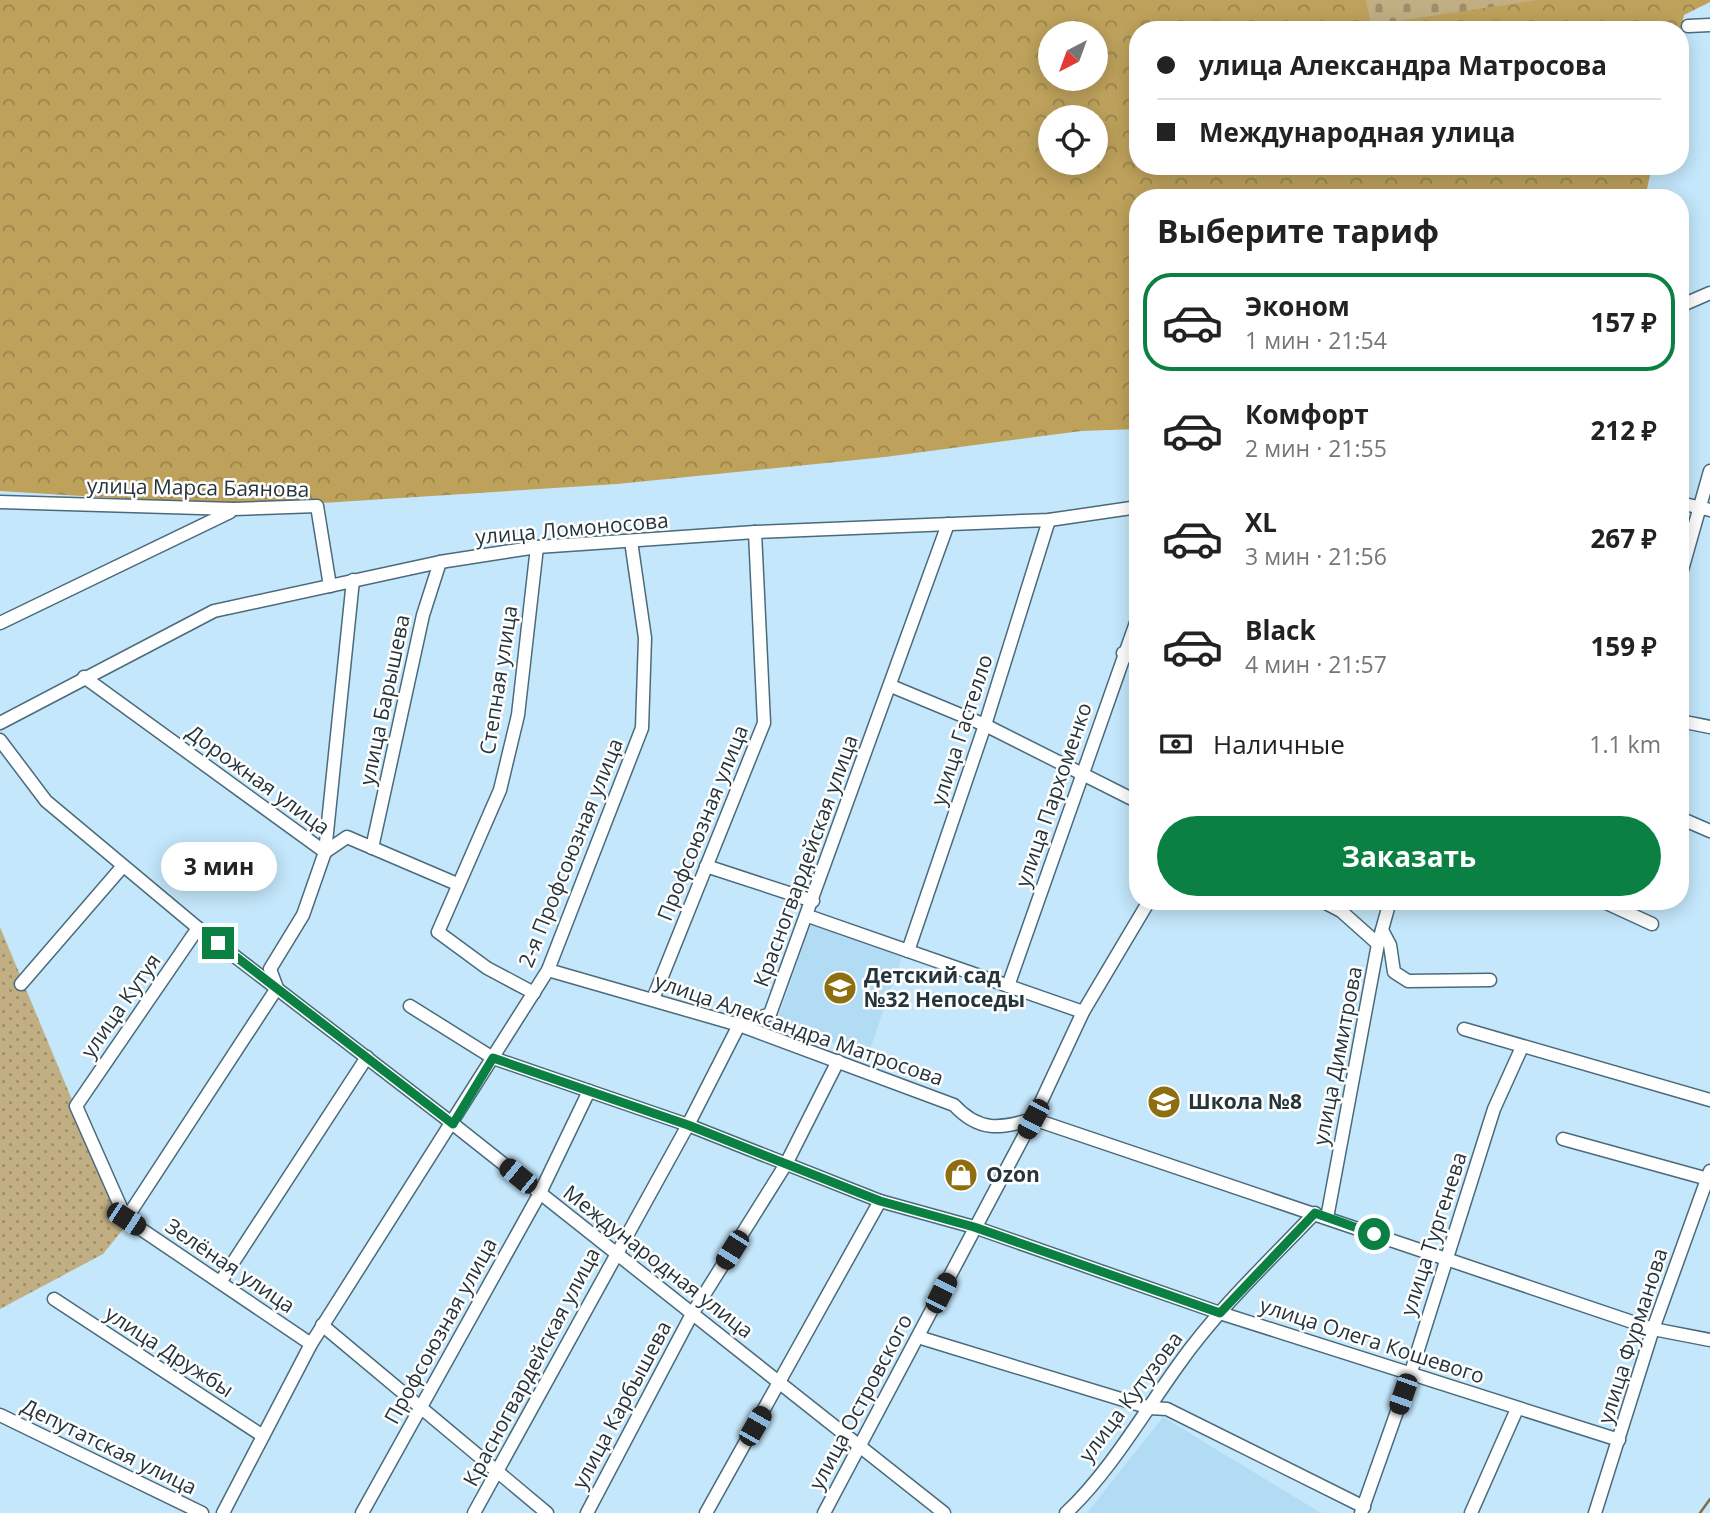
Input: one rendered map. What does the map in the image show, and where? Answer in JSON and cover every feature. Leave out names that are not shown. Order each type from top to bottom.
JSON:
[{"type":"street","points":[[1689,26],[1710,25]]},
{"type":"street","points":[[1689,302],[1710,293]]},
{"type":"street","points":[[1689,553],[1705,509],[1710,471]]},
{"type":"street","name":"улица Марса Баянова","points":[[0,502],[234,509],[317,506],[330,586]]},
{"type":"street","name":"улица Ломоносова","points":[[0,723],[83,677],[214,611],[440,562],[537,547],[755,532],[1049,520],[1129,508]]},
{"type":"street","points":[[0,623],[234,509]]},
{"type":"street","name":"улица Гастелло","points":[[908,951],[985,725],[1049,520]]},
{"type":"street","name":"Красногвардейская улица","points":[[474,1513],[615,1253],[688,1125],[739,1025],[770,1014],[808,916],[948,524]]},
{"type":"street","name":"Профсоюзная улица","points":[[653,999],[764,723],[755,532]]},
{"type":"street","name":"2-я Профсоюзная улица","points":[[223,1513],[311,1344],[453,1124],[548,970],[642,728],[645,638],[631,541]]},
{"type":"street","name":"Степная улица","points":[[534,993],[487,968],[438,932],[500,790],[518,715],[537,547]]},
{"type":"street","name":"улица Барышева","points":[[372,848],[423,615],[440,562]]},
{"type":"street","points":[[126,1219],[277,988],[270,969],[303,915],[325,852],[353,580]]},
{"type":"street","name":"улица Пархоменко","points":[[1008,986],[1129,639]]},
{"type":"street","points":[[1123,653],[1129,656]]},
{"type":"street","name":"Дорожная улица","points":[[83,677],[325,852],[347,837],[457,884]]},
{"type":"street","points":[[891,687],[985,725],[1129,798]]},
{"type":"street","points":[[1689,723],[1710,727]]},
{"type":"street","name":"Международная улица","points":[[0,740],[47,801],[198,928],[453,1124],[944,1513]]},
{"type":"street","points":[[1689,822],[1710,831]]},
{"type":"street","points":[[21,984],[123,866]]},
{"type":"street","points":[[706,866],[813,901]]},
{"type":"street","name":"улица Островского","points":[[824,1513],[1033,1119],[1083,1012],[1144,910]]},
{"type":"street","points":[[1339,910],[1378,944]]},
{"type":"street","name":"улица Димитрова","points":[[1321,1215],[1388,910]]},
{"type":"street","points":[[1622,910],[1652,924]]},
{"type":"street","points":[[808,916],[1083,1012]]},
{"type":"street","name":"улица Кутуя","points":[[126,1219],[76,1106],[198,928]]},
{"type":"street","points":[[1382,930],[1390,945],[1394,972],[1408,981],[1490,980]]},
{"type":"street","name":"улица Александра Матросова","points":[[548,970],[739,1025],[954,1105],[967,1119],[999,1129],[1033,1119]]},
{"type":"street","name":"улица Олега Кошевого","points":[[410,1006],[493,1058],[688,1125],[880,1201],[974,1227],[1220,1313],[1411,1371],[1517,1409],[1619,1440]]},
{"type":"street","points":[[1464,1029],[1710,1101]]},
{"type":"street","name":"улица Тургенева","points":[[1362,1510],[1411,1371],[1494,1109],[1522,1047]]},
{"type":"street","points":[[220,1281],[367,1058]]},
{"type":"street","name":"улица Карбышева","points":[[587,1513],[692,1314],[786,1164],[838,1061]]},
{"type":"street","name":"Профсоюзная улица","points":[[362,1513],[540,1193],[589,1091]]},
{"type":"street","points":[[1033,1119],[1653,1329],[1710,1340]]},
{"type":"street","points":[[1563,1139],[1709,1175]]},
{"type":"street","name":"улица Фурманова","points":[[1595,1513],[1653,1329],[1709,1175]]},
{"type":"street","points":[[706,1513],[880,1201]]},
{"type":"street","name":"улица Кутузова","points":[[1066,1513],[1150,1408],[1179,1363],[1220,1313],[1321,1215]]},
{"type":"street","name":"Зелёная улица","points":[[126,1219],[311,1344]]},
{"type":"street","name":"улица Дружбы","points":[[54,1300],[263,1436]]},
{"type":"street","points":[[323,1325],[547,1513]]},
{"type":"street","points":[[918,1337],[1150,1408],[1167,1409],[1362,1510]]},
{"type":"street","points":[[1471,1513],[1517,1409]]},
{"type":"street","name":"Депутатская улица","points":[[0,1415],[202,1513]]},
{"type":"shaded area","name":"Детский сад №32 Непоседы","points":[[812,921],[903,954],[868,1055],[776,1023]]},
{"type":"shaded area","points":[[1163,1417],[1321,1513],[1087,1513]]},
{"type":"green space","points":[[0,0],[1710,0],[1684,15],[1683,21],[1129,21],[1129,175],[1650,175],[1647,189],[1129,189],[1129,429],[1081,431],[885,457],[617,484],[260,507],[0,491]]},
{"type":"green space","points":[[1366,0],[1538,0],[1398,21],[1370,21]]},
{"type":"green space","points":[[0,927],[125,1227],[103,1254],[0,1309]]},
{"type":"waterway","points":[[1700,1513],[1710,1499]]},
{"type":"place","name":"Детский сад №32 Непоседы","points":[[840,988]]},
{"type":"place","name":"Школа №8","points":[[1164,1102]]},
{"type":"place","name":"Ozon","points":[[961,1175]]},
{"type":"route","points":[[218,943],[453,1124],[493,1058],[688,1125],[880,1201],[974,1227],[1220,1313],[1315,1213],[1374,1234]]}]
